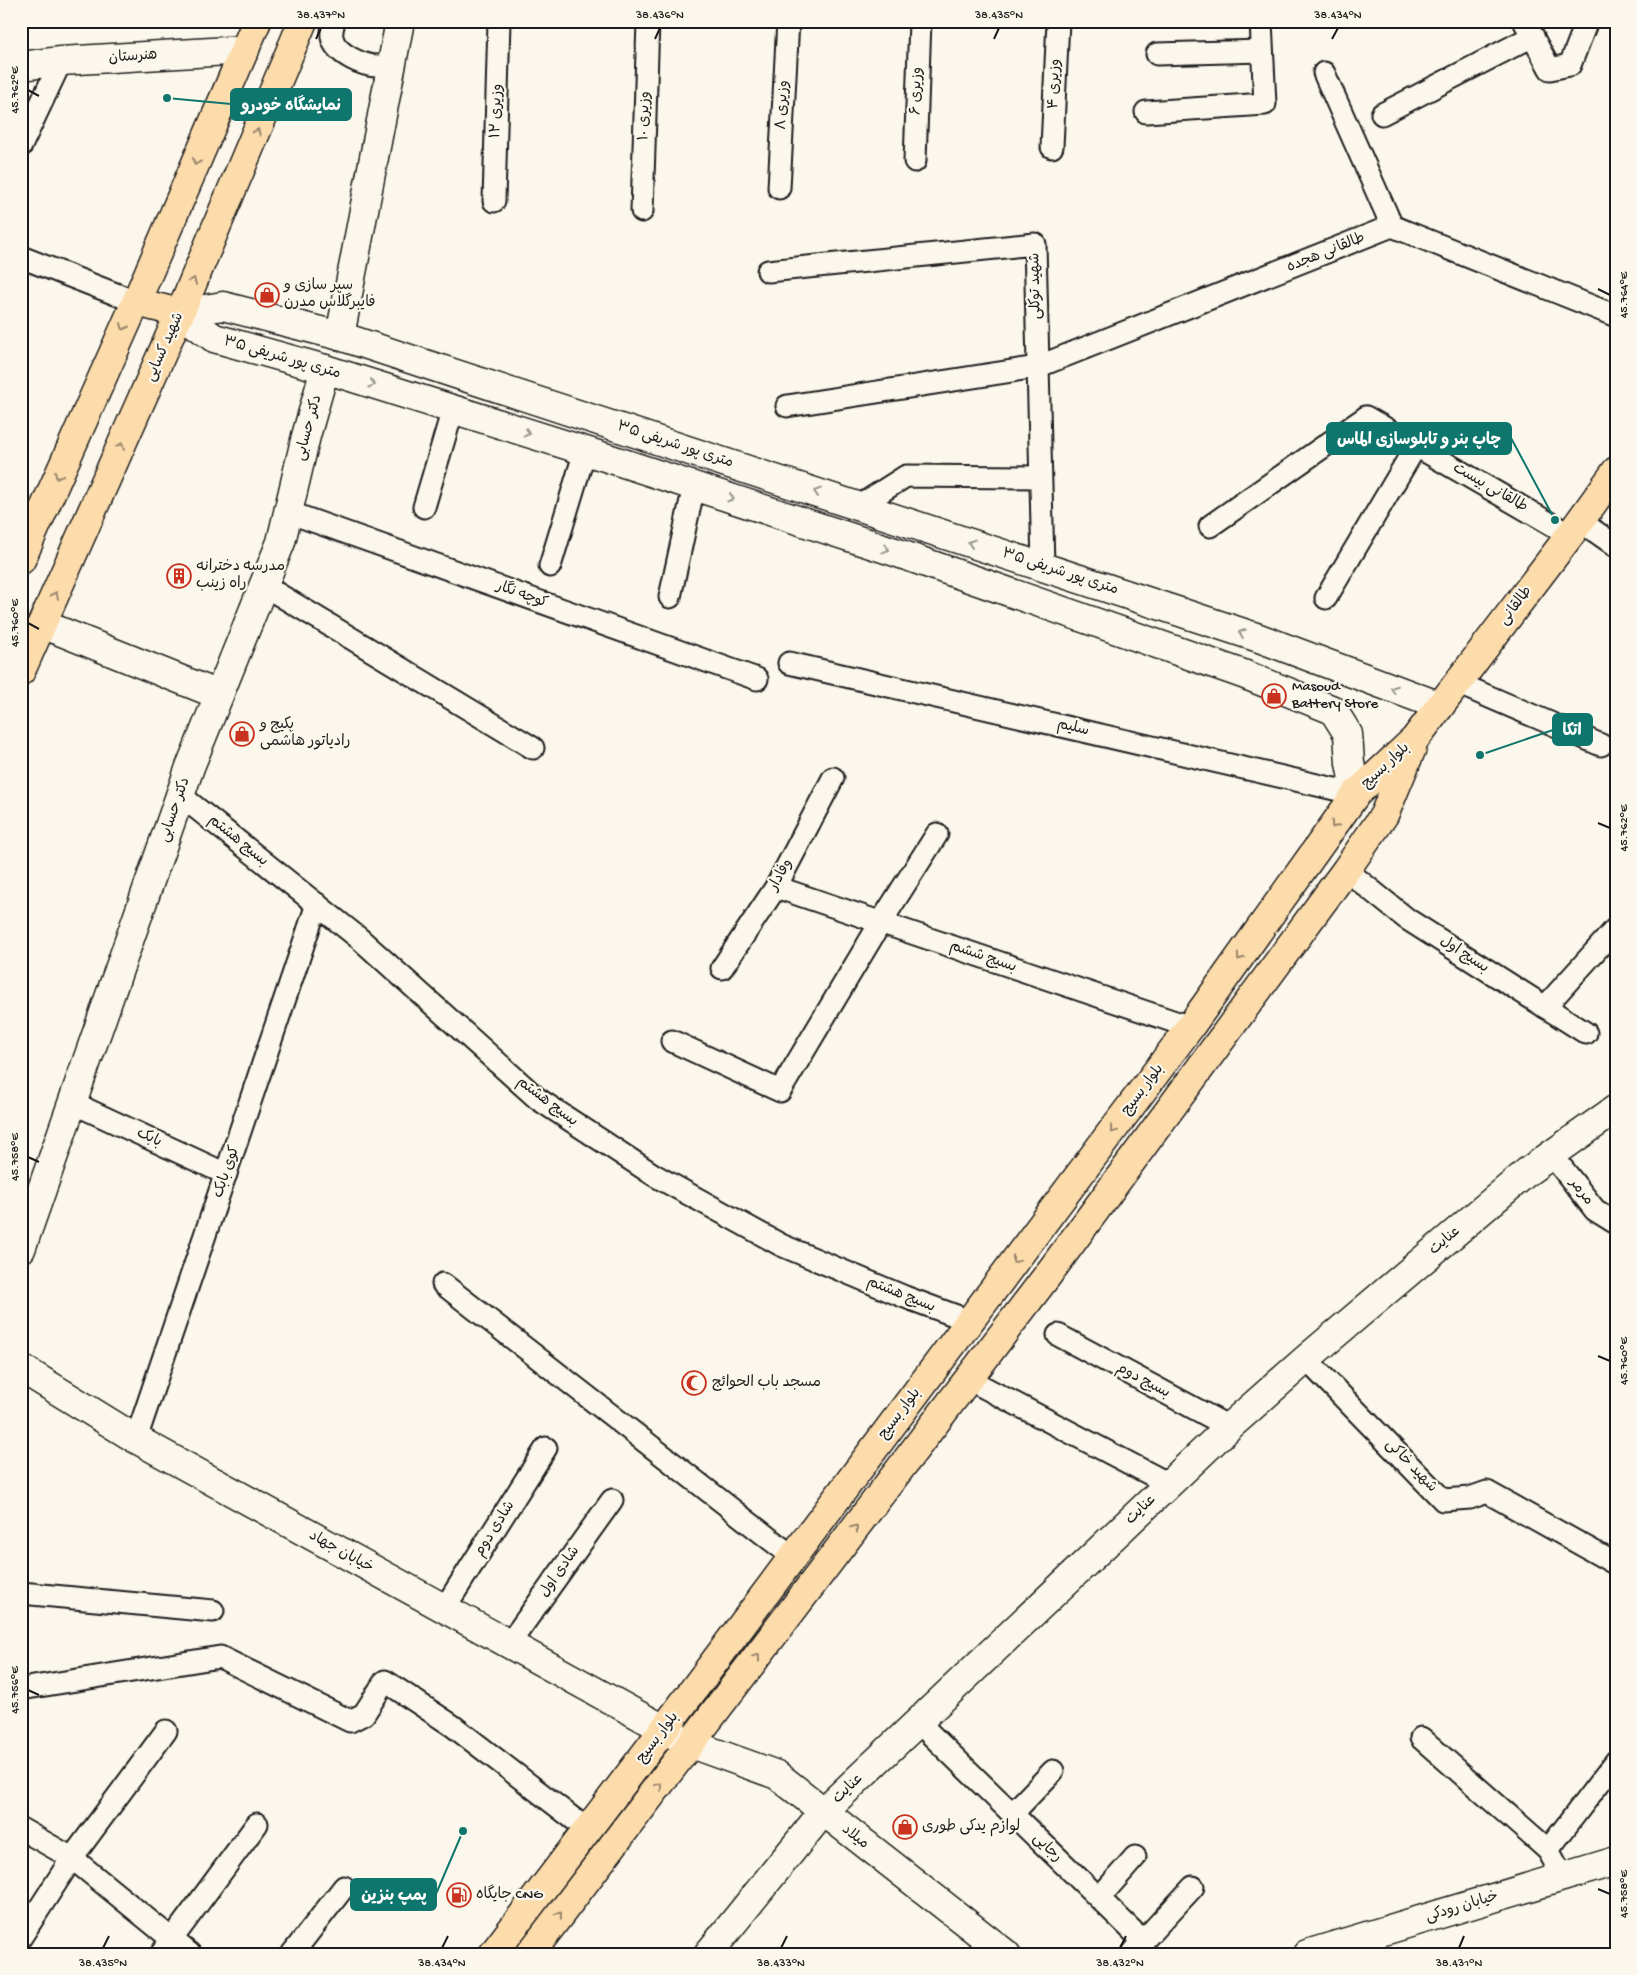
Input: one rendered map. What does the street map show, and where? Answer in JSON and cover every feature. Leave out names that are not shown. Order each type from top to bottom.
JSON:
[{"type":"main road","points":[[21,560],[136,302],[257,21]]},
{"type":"main road","name":"شهید کسایی","points":[[21,671],[180,314],[303,21]]},
{"type":"main road","points":[[136,302],[180,314]]},
{"type":"main road","name":"طالقانی","points":[[1416,739],[1616,471]]},
{"type":"main road","name":"بلوار بسیج","points":[[493,1954],[1190,1027],[1356,794],[1416,739]]},
{"type":"main road","name":"بلوار بسیج","points":[[530,1954],[968,1379],[1346,870],[1384,814],[1416,739]]},
{"type":"street","points":[[334,21],[331,34],[333,42],[340,50],[365,64],[380,66],[391,63]]},
{"type":"street","points":[[340,336],[400,21]]},
{"type":"street","name":"وزيری ۱۲","points":[[494,201],[499,21]]},
{"type":"street","name":"وزیری ۱۰","points":[[642,211],[648,21]]},
{"type":"street","name":"وزیری ۸","points":[[778,188],[788,21]]},
{"type":"street","name":"وزیری ۶","points":[[915,161],[920,21]]},
{"type":"street","name":"وزیری ۴","points":[[1052,147],[1058,21]]},
{"type":"street","points":[[1146,112],[1265,104],[1261,21]]},
{"type":"street","points":[[1382,114],[1529,29],[1550,69],[1570,65],[1587,21]]},
{"type":"street","name":"هنرستان","points":[[21,66],[60,61],[245,50]]},
{"type":"street","points":[[1157,54],[1262,51]]},
{"type":"street","points":[[21,146],[60,61]]},
{"type":"street","points":[[1324,73],[1392,226],[1616,316]]},
{"type":"street","name":"طالقانی هجده","points":[[787,406],[1037,367],[1392,226]]},
{"type":"street","name":"شهید توکلی","points":[[768,271],[1035,244],[1043,566]]},
{"type":"street","points":[[21,257],[136,302]]},
{"type":"street","name":"۳۵ متری پور شریفی","points":[[180,314],[223,306],[340,336],[1259,638],[1440,706]]},
{"type":"street","name":"۳۵ متری پور شریفی","points":[[180,314],[214,338],[325,369],[453,409],[895,552],[1293,693],[1333,710],[1348,734],[1350,763],[1356,794]]},
{"type":"street","name":"دکتر حسابی","points":[[21,1250],[180,795],[281,542],[306,436],[325,369]]},
{"type":"street","points":[[424,507],[453,409]]},
{"type":"street","name":"طالقانی بیست","points":[[1210,526],[1366,417],[1416,446],[1575,528],[1616,546]]},
{"type":"street","points":[[1326,598],[1416,446]]},
{"type":"street","points":[[550,566],[584,451]]},
{"type":"street","points":[[859,506],[906,476],[1040,477]]},
{"type":"street","points":[[670,597],[694,486]]},
{"type":"street","name":"کوچه نگار","points":[[288,512],[757,679]]},
{"type":"street","points":[[263,585],[533,748]]},
{"type":"street","points":[[42,624],[219,694]]},
{"type":"street","points":[[1293,693],[1308,657]]},
{"type":"street","name":"سلیم","points":[[789,663],[1356,794]]},
{"type":"street","points":[[1457,683],[1602,745]]},
{"type":"street","name":"وفادار","points":[[722,968],[776,887],[833,778]]},
{"type":"street","name":"بسیج هشتم","points":[[180,795],[360,939],[538,1099],[654,1175],[781,1245],[905,1297],[970,1321]]},
{"type":"street","points":[[672,1042],[780,1091],[881,922],[937,834]]},
{"type":"street","name":"بسیج اول","points":[[1346,870],[1406,919],[1586,1033]]},
{"type":"street","name":"بسیج ششم","points":[[776,887],[1190,1027]]},
{"type":"street","name":"کوی بابک","points":[[136,1439],[317,904]]},
{"type":"street","points":[[1545,1007],[1616,928]]},
{"type":"street","name":"بابک","points":[[73,1103],[226,1174]]},
{"type":"street","name":"عنایت","points":[[708,1954],[823,1812],[1228,1427],[1527,1172],[1616,1109]]},
{"type":"street","name":"مرمر","points":[[1552,1155],[1595,1210],[1616,1223]]},
{"type":"street","points":[[443,1284],[793,1557]]},
{"type":"street","name":"بسيج دوم","points":[[1058,1335],[1228,1427]]},
{"type":"street","name":"شهید خاکی","points":[[1306,1359],[1443,1500],[1470,1498],[1487,1492],[1616,1564]]},
{"type":"street","name":"خیابان جهاد","points":[[21,1368],[136,1439],[691,1744]]},
{"type":"street","points":[[968,1379],[1169,1484]]},
{"type":"street","name":"شادی دوم","points":[[444,1609],[546,1448]]},
{"type":"street","name":"شادی اول","points":[[509,1644],[612,1500]]},
{"type":"street","points":[[21,1594],[213,1612]]},
{"type":"street","points":[[21,1689],[220,1657],[350,1721],[364,1714],[384,1681],[453,1726],[581,1839],[597,1867]]},
{"type":"street","name":"رجایی","points":[[918,1722],[1099,1898],[1137,1947]]},
{"type":"street","points":[[21,1937],[72,1858],[166,1731]]},
{"type":"street","points":[[1420,1738],[1548,1850],[1563,1877]]},
{"type":"street","name":"میلاد","points":[[691,1744],[777,1775],[1006,1954]]},
{"type":"street","points":[[1548,1850],[1616,1761]]},
{"type":"street","points":[[1012,1814],[1053,1771]]},
{"type":"street","points":[[166,1947],[257,1824]]},
{"type":"street","points":[[21,1829],[72,1858],[166,1947],[190,1954]]},
{"type":"street","points":[[1099,1898],[1135,1857]]},
{"type":"street","name":"خیابان رودکی","points":[[1307,1954],[1616,1860]]},
{"type":"street","points":[[292,1954],[344,1887]]},
{"type":"street","points":[[1137,1947],[1193,1887]]},
{"type":"place","name":"نمایشگاه خودرو","points":[[167,98]]},
{"type":"place","name":"سپر سازی و فایبرگلاس مدرن","points":[[267,295]]},
{"type":"place","name":"چاپ بنر و تابلوسازی الماس","points":[[1555,520]]},
{"type":"place","name":"مدرسه دخترانه راه زینب","points":[[179,576]]},
{"type":"place","name":"Masoud Battery Store","points":[[1274,696]]},
{"type":"place","name":"پکیج و رادیاتور هاشمی","points":[[242,734]]},
{"type":"place","name":"اتکا","points":[[1480,755]]},
{"type":"place","name":"مسجد باب الحوائج","points":[[694,1383]]},
{"type":"place","name":"لوازم یدکی طوری","points":[[905,1827]]},
{"type":"place","name":"پمپ بنزین","points":[[463,1831]]},
{"type":"place","name":"جایگاه CNG","points":[[459,1895]]}]
